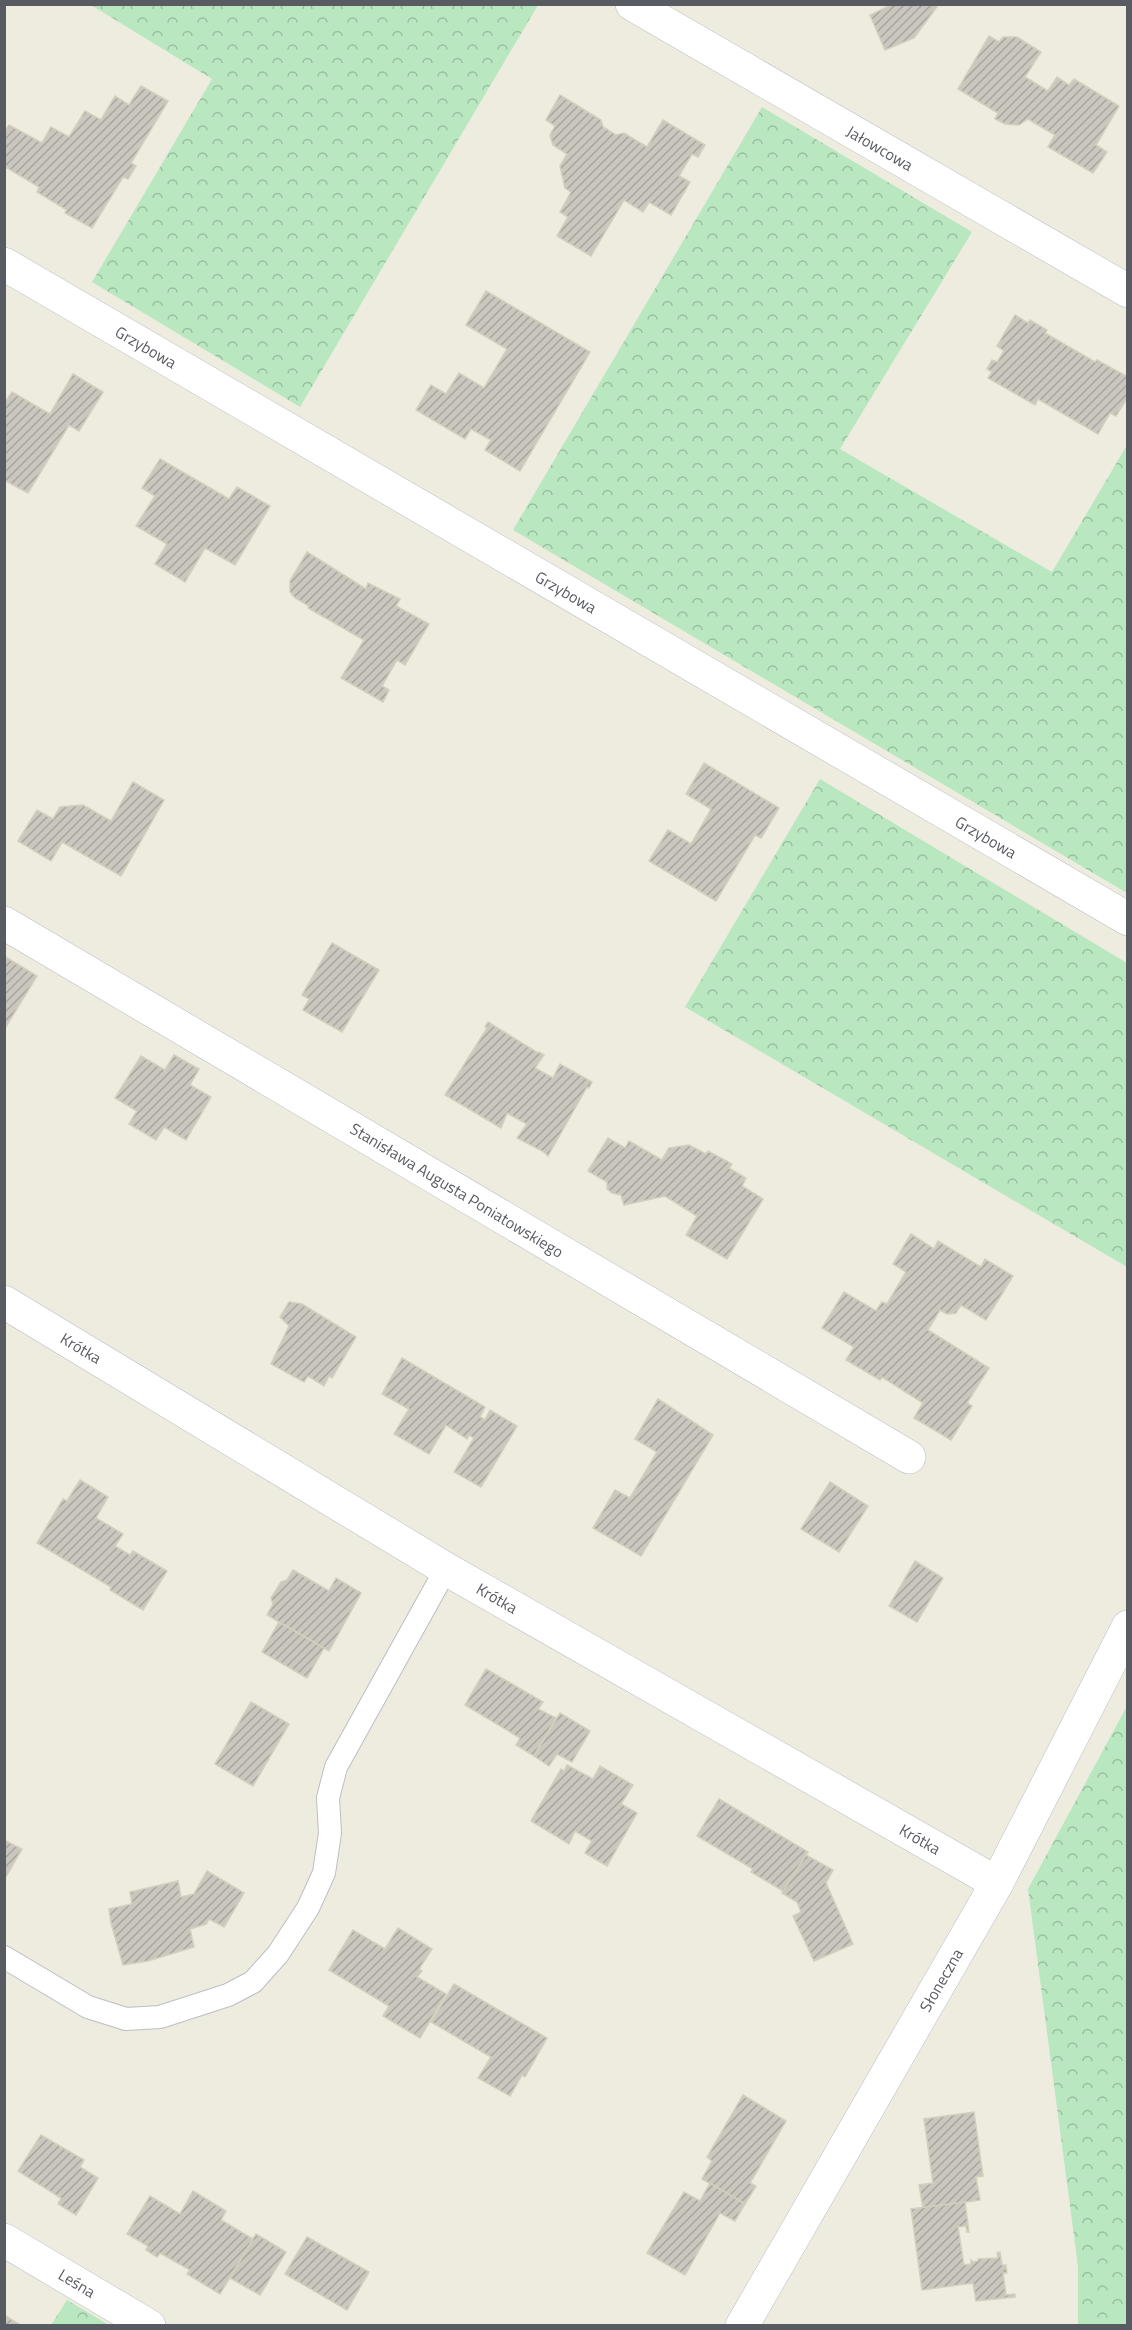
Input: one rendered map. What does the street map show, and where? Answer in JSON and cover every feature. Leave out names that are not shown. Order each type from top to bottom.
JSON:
[{"type":"street","name":"Jałowcowa","points":[[632,4],[1128,291]]},
{"type":"street","name":"Grzybowa","points":[[4,264],[1128,920]]},
{"type":"street","name":"Stanisława Augusta Poniatowskiego","points":[[4,923],[909,1457]]},
{"type":"street","name":"Krótka","points":[[4,1302],[446,1569],[997,1882]]},
{"type":"street","name":"Słoneczna","points":[[742,2325],[997,1882],[1128,1627]]},
{"type":"street","name":"Leśna","points":[[4,2240],[149,2325]]},
{"type":"lane","points":[[4,1957],[88,2007],[126,2019],[160,2017],[228,1995],[253,1982],[278,1954],[308,1908],[324,1873],[330,1833],[328,1798],[336,1767],[446,1569]]},
{"type":"green space","points":[[91,5],[538,5],[300,407],[92,282],[212,79]]},
{"type":"green space","points":[[762,107],[972,232],[840,449],[1052,572],[1127,445],[1127,893],[513,530]]},
{"type":"green space","points":[[820,779],[1127,963],[1127,1267],[685,1007]]},
{"type":"green space","points":[[1127,1706],[1127,2325],[1078,2325],[1078,2266],[1028,1889]]},
{"type":"green space","points":[[67,2300],[109,2325],[51,2325]]},
{"type":"building","points":[[893,4],[939,4],[914,38],[885,50],[870,15]]},
{"type":"building","points":[[989,36],[999,42],[1003,37],[1017,37],[1041,52],[1025,77],[1048,91],[1057,77],[1069,85],[1074,79],[1119,106],[1096,145],[1107,152],[1093,173],[1048,147],[1055,135],[1028,119],[1019,125],[1005,124],[995,119],[998,113],[958,89]]},
{"type":"building","points":[[141,86],[168,101],[131,163],[136,166],[128,179],[123,177],[92,228],[65,213],[67,210],[37,192],[39,187],[4,166],[4,133],[9,125],[42,143],[51,127],[69,137],[85,111],[101,120],[115,96],[129,105]]},
{"type":"building","points":[[560,95],[601,120],[603,127],[616,135],[624,133],[647,147],[663,120],[705,145],[698,157],[692,154],[679,176],[690,182],[671,215],[649,202],[643,212],[624,200],[591,256],[557,236],[568,217],[560,212],[571,192],[565,188],[560,166],[567,154],[553,145],[550,135],[555,126],[546,120]]},
{"type":"building","points":[[486,291],[590,352],[520,471],[485,450],[491,440],[471,429],[465,439],[416,410],[431,385],[446,394],[459,373],[484,388],[507,349],[466,325]]},
{"type":"building","points":[[1015,315],[1028,323],[1030,320],[1047,330],[1045,333],[1095,362],[1097,360],[1128,377],[1128,397],[1116,416],[1110,413],[1098,434],[1038,399],[1035,405],[988,378],[992,372],[987,369],[992,360],[997,362],[1004,351],[997,346]]},
{"type":"building","points":[[73,374],[103,392],[79,431],[69,425],[28,493],[4,480],[4,404],[12,392],[50,414]]},
{"type":"building","points":[[160,459],[229,499],[237,487],[270,506],[235,565],[205,548],[185,582],[155,564],[167,544],[136,526],[155,496],[142,488]]},
{"type":"building","points":[[307,552],[366,589],[368,583],[400,599],[396,606],[429,624],[405,665],[397,660],[382,686],[389,690],[383,702],[341,678],[364,640],[308,608],[309,606],[295,598],[290,592],[290,581]]},
{"type":"building","points":[[704,763],[779,808],[761,838],[755,835],[716,901],[649,861],[668,830],[691,844],[711,809],[686,794]]},
{"type":"building","points":[[133,782],[164,800],[121,876],[62,842],[51,861],[18,841],[37,810],[53,819],[60,807],[83,805],[111,821]]},
{"type":"building","points":[[332,943],[379,970],[342,1032],[303,1010],[309,999],[302,995]]},
{"type":"building","points":[[4,956],[37,976],[4,1030]]},
{"type":"building","points":[[488,1022],[544,1055],[535,1068],[553,1078],[560,1064],[592,1082],[548,1156],[517,1138],[527,1124],[507,1113],[501,1128],[445,1095],[487,1028],[485,1027]]},
{"type":"building","points":[[174,1055],[199,1069],[190,1085],[211,1097],[186,1140],[164,1127],[156,1140],[129,1124],[137,1111],[115,1098],[141,1056],[165,1070]]},
{"type":"building","points":[[608,1138],[625,1148],[629,1141],[662,1160],[669,1148],[689,1145],[706,1154],[708,1151],[732,1164],[729,1168],[746,1178],[742,1186],[763,1199],[727,1259],[686,1235],[697,1216],[665,1196],[624,1205],[621,1195],[612,1193],[607,1189],[607,1182],[588,1171]]},
{"type":"building","points":[[911,1234],[934,1249],[938,1241],[981,1267],[985,1259],[1013,1276],[986,1320],[961,1305],[956,1313],[947,1314],[940,1310],[928,1330],[989,1368],[967,1403],[972,1406],[951,1440],[914,1418],[923,1403],[882,1377],[880,1380],[846,1360],[854,1347],[822,1328],[844,1292],[876,1311],[882,1302],[887,1304],[906,1272],[893,1264]]},
{"type":"building","points":[[289,1302],[302,1304],[356,1337],[332,1378],[329,1376],[324,1386],[308,1376],[304,1382],[271,1364],[289,1326],[280,1317]]},
{"type":"building","points":[[402,1358],[485,1407],[480,1417],[485,1420],[490,1410],[517,1426],[481,1487],[454,1472],[474,1438],[469,1435],[467,1439],[446,1425],[429,1454],[394,1434],[409,1409],[382,1394]]},
{"type":"building","points":[[658,1399],[713,1435],[641,1556],[593,1528],[615,1490],[630,1498],[657,1452],[635,1439]]},
{"type":"building","points":[[80,1480],[108,1497],[96,1518],[123,1534],[115,1546],[130,1555],[133,1551],[167,1571],[143,1610],[110,1590],[111,1587],[37,1543],[63,1499],[67,1501]]},
{"type":"building","points":[[830,1482],[868,1506],[839,1552],[801,1529]]},
{"type":"building","points":[[915,1561],[943,1578],[917,1622],[889,1606]]},
{"type":"building","points":[[293,1570],[329,1591],[336,1578],[361,1593],[329,1651],[267,1615],[273,1604],[271,1598],[281,1582],[287,1580]]},
{"type":"building","points":[[279,1622],[324,1648],[307,1678],[262,1652]]},
{"type":"building","points":[[486,1669],[543,1702],[538,1709],[556,1718],[534,1756],[516,1745],[520,1738],[465,1705]]},
{"type":"building","points":[[251,1702],[289,1724],[253,1786],[215,1764]]},
{"type":"building","points":[[560,1713],[590,1731],[572,1762],[557,1754],[549,1766],[534,1756]]},
{"type":"building","points":[[567,1765],[593,1779],[600,1766],[633,1785],[621,1804],[637,1813],[607,1866],[585,1853],[592,1841],[575,1831],[569,1844],[531,1821],[561,1769],[564,1771]]},
{"type":"building","points":[[719,1799],[808,1852],[783,1891],[751,1872],[753,1869],[697,1836]]},
{"type":"building","points":[[4,1840],[22,1849],[4,1880]]},
{"type":"building","points":[[806,1855],[833,1870],[826,1883],[853,1944],[814,1961],[793,1916],[801,1912],[797,1902],[782,1893]]},
{"type":"building","points":[[207,1871],[244,1893],[224,1927],[209,1919],[206,1924],[190,1929],[194,1947],[148,1961],[123,1965],[109,1909],[132,1904],[130,1892],[178,1881],[181,1897],[194,1894]]},
{"type":"building","points":[[398,1928],[432,1949],[419,1969],[422,1971],[417,1977],[446,1994],[420,2038],[383,2016],[389,2006],[329,1970],[353,1930],[385,1949]]},
{"type":"building","points":[[454,1984],[547,2038],[525,2077],[522,2075],[510,2096],[478,2078],[491,2057],[431,2022]]},
{"type":"building","points":[[743,2095],[786,2121],[750,2183],[756,2186],[745,2204],[702,2179],[712,2161],[707,2157]]},
{"type":"building","points":[[974,2112],[983,2176],[976,2177],[980,2200],[923,2208],[919,2185],[933,2183],[924,2119]]},
{"type":"building","points":[[41,2135],[84,2160],[80,2167],[98,2178],[76,2215],[58,2204],[61,2198],[18,2171]]},
{"type":"building","points":[[710,2183],[745,2204],[735,2221],[720,2213],[685,2275],[647,2253],[684,2192],[700,2201]]},
{"type":"building","points":[[193,2191],[226,2211],[221,2220],[253,2239],[220,2294],[187,2274],[190,2270],[160,2253],[157,2257],[146,2250],[148,2246],[127,2234],[150,2196],[180,2214]]},
{"type":"building","points":[[965,2202],[969,2232],[966,2226],[958,2227],[964,2265],[971,2264],[971,2260],[973,2262],[978,2259],[998,2258],[997,2253],[1000,2252],[1002,2265],[1006,2265],[1007,2273],[1003,2273],[1006,2295],[1015,2294],[1015,2297],[976,2301],[973,2283],[922,2290],[911,2209]]},
{"type":"building","points":[[256,2234],[286,2252],[260,2295],[230,2278]]},
{"type":"building","points":[[307,2237],[369,2272],[347,2310],[285,2274]]},
{"type":"building","points":[[4,2315],[22,2326],[4,2326]]}]
